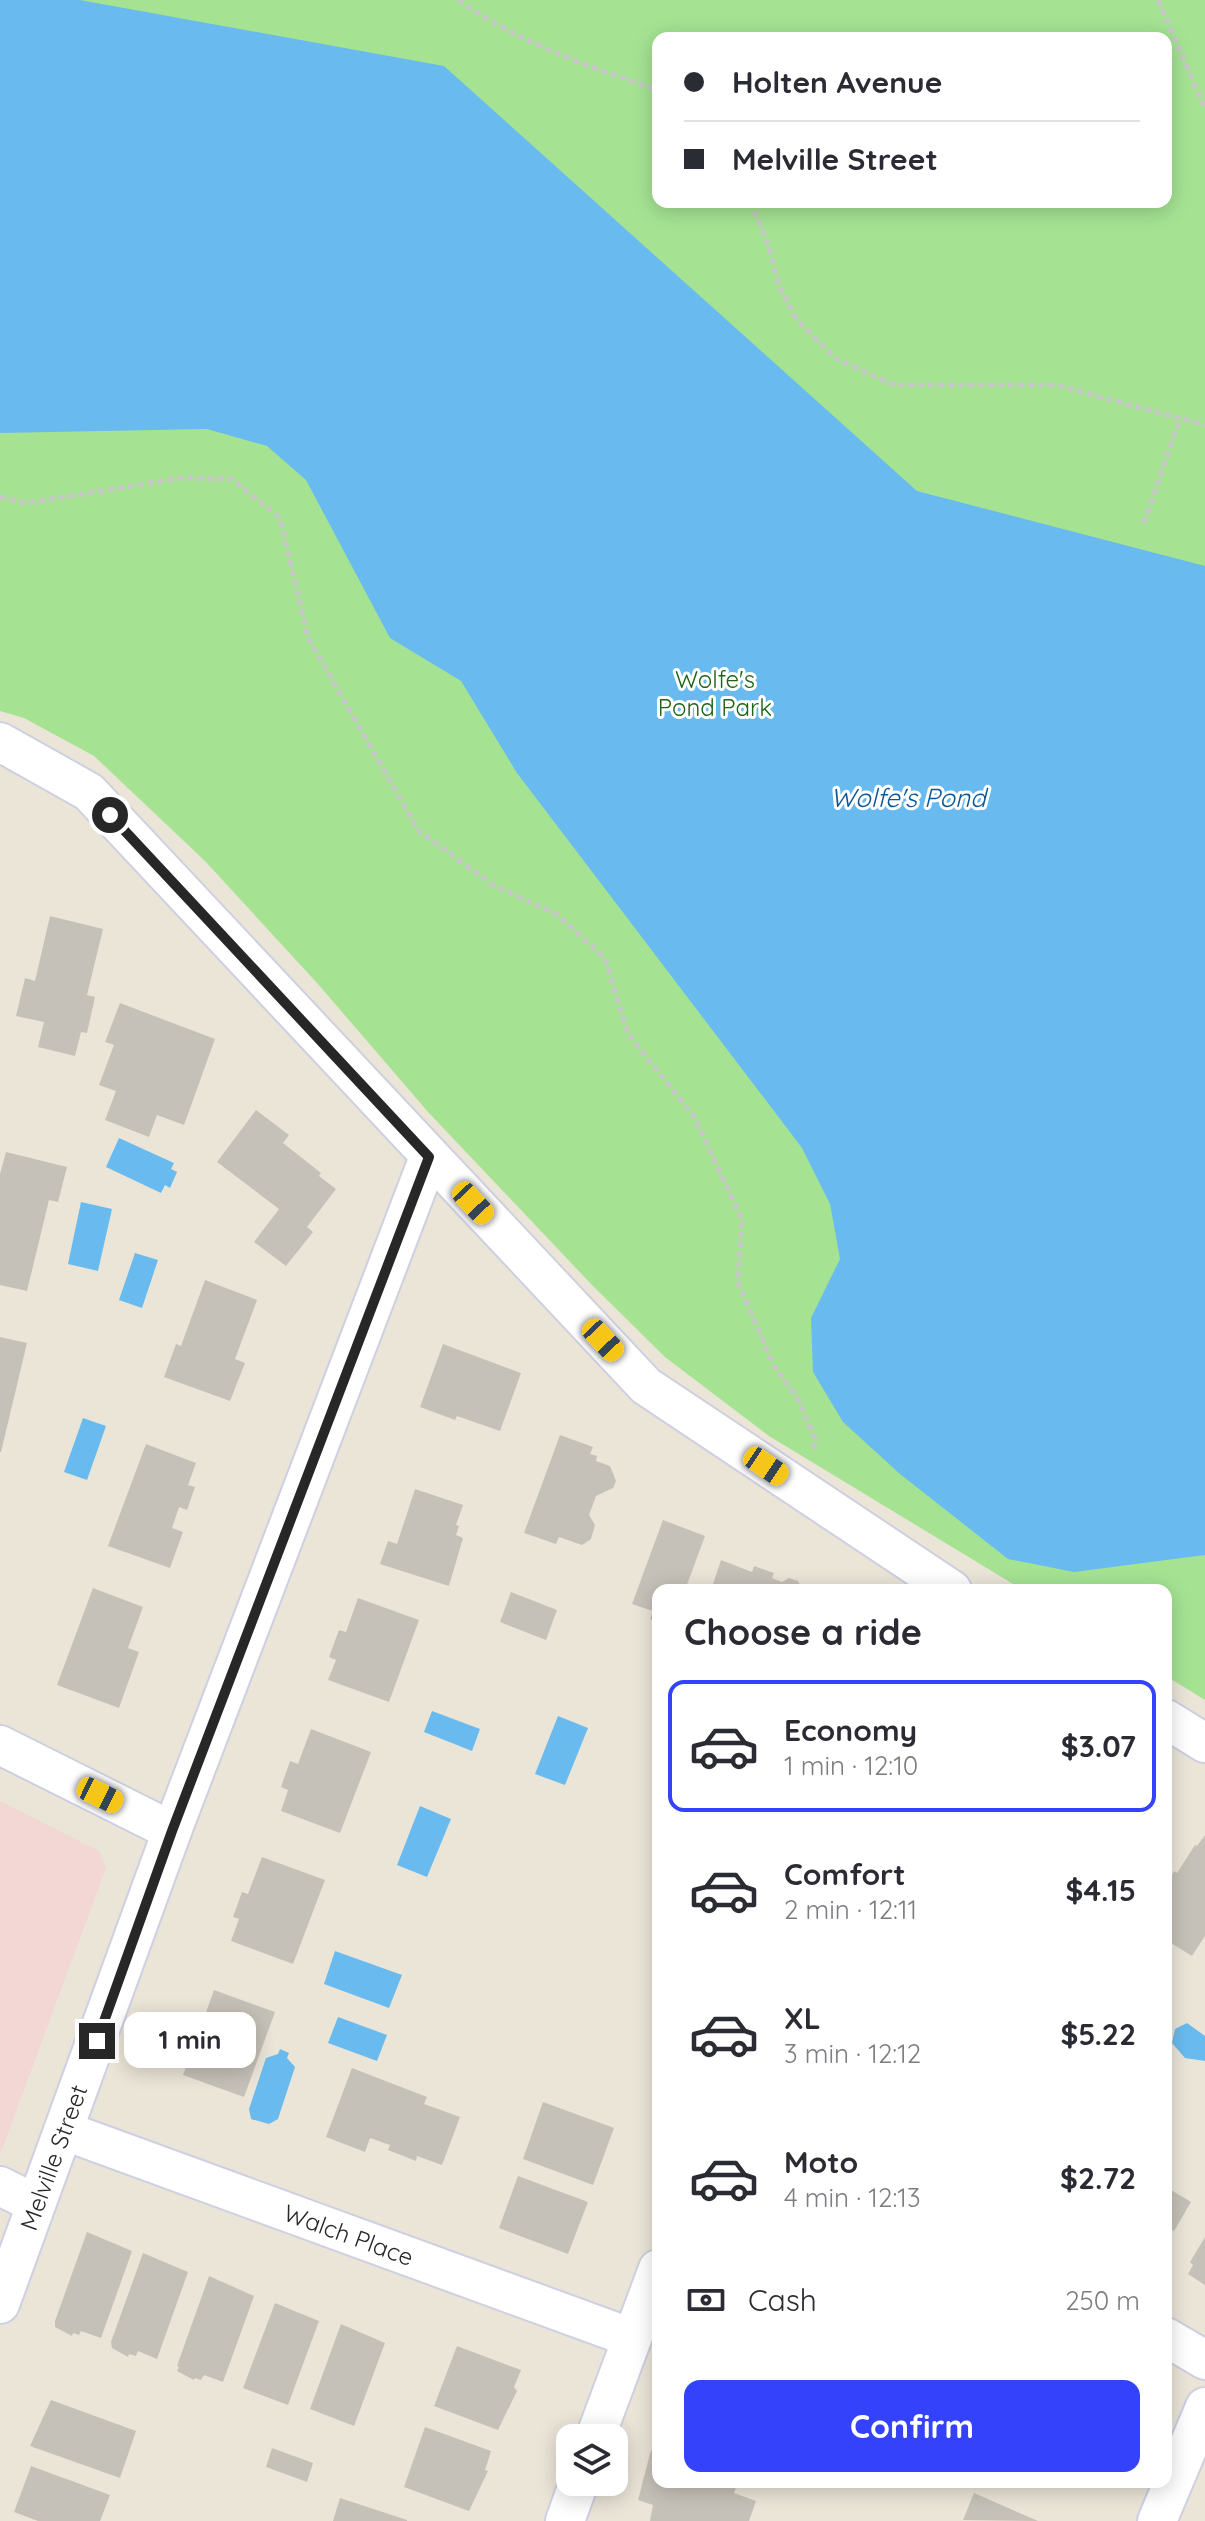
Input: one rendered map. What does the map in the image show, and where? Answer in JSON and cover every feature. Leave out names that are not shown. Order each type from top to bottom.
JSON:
[{"type":"street","points":[[2,753],[89,792],[646,1386],[814,1499],[915,1580]]},
{"type":"street","name":"Melville Street","points":[[0,2304],[172,1831],[429,1157]]},
{"type":"street","points":[[1172,1723],[1205,1743]]},
{"type":"street","points":[[0,1745],[172,1831]]},
{"type":"street","name":"Walch Place","points":[[65,2131],[632,2338]]},
{"type":"street","points":[[0,2186],[36,2204]]},
{"type":"street","points":[[600,2424],[652,2285]]},
{"type":"street","points":[[1172,2341],[1205,2360]]},
{"type":"street","points":[[1172,2485],[1205,2407]]},
{"type":"street","points":[[1157,2521],[1171,2488]]},
{"type":"street","points":[[565,2521],[574,2496]]},
{"type":"path","points":[[458,0],[494,25],[562,57],[652,88]]},
{"type":"path","points":[[1158,0],[1172,32]]},
{"type":"path","points":[[1172,32],[1205,108]]},
{"type":"path","points":[[753,208],[768,244],[780,288],[797,320],[835,358],[894,385],[1056,385],[1205,425]]},
{"type":"path","points":[[1144,523],[1180,418]]},
{"type":"path","points":[[0,497],[27,503],[181,478],[232,479],[280,518],[308,637],[418,830],[493,885],[556,914],[605,958],[628,1034],[695,1118],[742,1220],[738,1282],[775,1368],[797,1397],[815,1438],[814,1499]]},
{"type":"shaded area","points":[[0,1801],[99,1851],[106,1868],[0,2155]]},
{"type":"green space","name":"Wolfe's Pond","points":[[0,0],[1205,0],[1205,1700],[1172,1680],[1172,1584],[1013,1584],[769,1436],[665,1357],[592,1285],[429,1113],[317,983],[205,861],[94,756],[24,718],[0,711]]},
{"type":"water","name":"Wolfe's Pond","points":[[0,0],[80,0],[444,66],[917,491],[1205,566],[1205,1555],[1074,1572],[1008,1559],[900,1474],[843,1422],[813,1372],[811,1318],[840,1259],[830,1204],[802,1148],[517,773],[461,681],[390,638],[306,480],[267,446],[207,429],[0,433]]},
{"type":"water","points":[[119,1138],[174,1163],[171,1169],[177,1172],[170,1188],[165,1185],[161,1193],[106,1167]]},
{"type":"water","points":[[81,1202],[112,1209],[98,1271],[68,1264]]},
{"type":"water","points":[[135,1253],[158,1260],[142,1308],[119,1300]]},
{"type":"water","points":[[83,1418],[106,1426],[87,1480],[64,1472]]},
{"type":"water","points":[[432,1711],[480,1729],[472,1751],[424,1732]]},
{"type":"water","points":[[558,1716],[588,1728],[565,1785],[535,1774]]},
{"type":"water","points":[[420,1806],[451,1819],[427,1877],[397,1865]]},
{"type":"water","points":[[335,1951],[402,1975],[389,2008],[324,1984]]},
{"type":"water","points":[[338,2017],[387,2035],[377,2061],[328,2043]]},
{"type":"water","points":[[1187,2023],[1205,2036],[1205,2061],[1185,2058],[1172,2043],[1175,2029]]},
{"type":"water","points":[[280,2049],[289,2053],[287,2058],[295,2067],[278,2119],[269,2124],[251,2119],[249,2109],[266,2058],[278,2054]]},
{"type":"building","points":[[50,916],[103,929],[87,995],[95,997],[87,1033],[81,1032],[75,1056],[38,1047],[44,1022],[16,1016],[25,978],[35,981]]},
{"type":"building","points":[[120,1003],[215,1039],[184,1125],[157,1115],[149,1137],[105,1120],[116,1091],[99,1085],[114,1045],[105,1042]]},
{"type":"building","points":[[256,1110],[289,1135],[283,1143],[336,1189],[307,1227],[313,1232],[286,1266],[254,1242],[279,1209],[217,1162]]},
{"type":"building","points":[[6,1152],[67,1167],[58,1202],[49,1200],[27,1291],[0,1285],[0,1174]]},
{"type":"building","points":[[205,1280],[257,1300],[235,1359],[245,1363],[230,1401],[164,1377],[176,1344],[181,1346]]},
{"type":"building","points":[[0,1337],[27,1343],[1,1452],[0,1452]]},
{"type":"building","points":[[443,1344],[521,1373],[500,1431],[420,1407]]},
{"type":"building","points":[[560,1435],[593,1447],[590,1454],[597,1456],[596,1461],[610,1466],[616,1481],[613,1488],[596,1496],[589,1515],[595,1525],[591,1539],[582,1545],[559,1537],[556,1544],[524,1533]]},
{"type":"building","points":[[146,1444],[196,1463],[188,1485],[195,1487],[187,1510],[179,1507],[172,1528],[183,1532],[170,1568],[108,1546]]},
{"type":"building","points":[[415,1489],[463,1505],[456,1535],[463,1538],[449,1586],[380,1564],[388,1541],[397,1544]]},
{"type":"building","points":[[663,1520],[705,1536],[687,1584],[652,1584],[652,1611],[632,1604]]},
{"type":"building","points":[[721,1560],[752,1572],[754,1566],[774,1573],[772,1578],[782,1582],[789,1578],[800,1584],[713,1584]]},
{"type":"building","points":[[93,1588],[143,1607],[128,1648],[139,1652],[119,1708],[57,1685]]},
{"type":"building","points":[[511,1592],[557,1610],[546,1640],[500,1622]]},
{"type":"building","points":[[358,1598],[419,1620],[389,1702],[328,1680],[336,1660],[329,1657],[339,1630],[346,1632]]},
{"type":"building","points":[[311,1729],[371,1752],[340,1833],[281,1811],[288,1790],[281,1787],[290,1761],[298,1764]]},
{"type":"building","points":[[1205,1835],[1205,1936],[1192,1956],[1172,1944],[1172,1875],[1174,1871],[1177,1873]]},
{"type":"building","points":[[262,1857],[325,1880],[293,1964],[231,1941],[239,1919],[233,1917],[242,1892],[248,1894]]},
{"type":"building","points":[[214,1990],[275,2012],[244,2097],[183,2075],[191,2054],[184,2052],[194,2027],[200,2029]]},
{"type":"building","points":[[352,2068],[427,2097],[424,2104],[460,2117],[442,2165],[417,2156],[416,2161],[388,2150],[390,2145],[370,2138],[365,2152],[326,2137]]},
{"type":"building","points":[[543,2102],[614,2128],[593,2185],[523,2159]]},
{"type":"building","points":[[518,2176],[588,2202],[568,2254],[499,2228]]},
{"type":"building","points":[[1172,2191],[1191,2202],[1172,2230]]},
{"type":"building","points":[[87,2232],[132,2251],[101,2338],[81,2331],[79,2335],[73,2333],[72,2336],[55,2327]]},
{"type":"building","points":[[1205,2237],[1205,2285],[1188,2274],[1193,2265],[1190,2262]]},
{"type":"building","points":[[143,2253],[188,2272],[157,2359],[138,2351],[136,2356],[129,2354],[128,2357],[112,2348],[111,2342]]},
{"type":"building","points":[[209,2276],[254,2296],[223,2382],[204,2375],[201,2380],[194,2380],[177,2371]]},
{"type":"building","points":[[275,2303],[319,2321],[288,2405],[243,2388]]},
{"type":"building","points":[[341,2324],[385,2343],[354,2426],[310,2409]]},
{"type":"building","points":[[457,2346],[521,2370],[514,2387],[517,2391],[498,2430],[434,2406]]},
{"type":"building","points":[[51,2400],[136,2431],[120,2478],[30,2446]]},
{"type":"building","points":[[425,2427],[491,2451],[485,2470],[488,2471],[469,2511],[404,2487]]},
{"type":"building","points":[[272,2448],[313,2463],[307,2482],[266,2467]]},
{"type":"building","points":[[651,2450],[652,2488],[736,2488],[734,2493],[756,2501],[749,2521],[650,2521],[653,2505],[638,2500]]},
{"type":"building","points":[[31,2466],[110,2495],[100,2521],[38,2521],[14,2512]]},
{"type":"building","points":[[974,2493],[1038,2521],[963,2520]]},
{"type":"building","points":[[340,2498],[407,2520],[407,2521],[333,2521]]},
{"type":"route","points":[[97,2041],[172,1831],[429,1157],[110,815]]},
{"type":"park label","name":"Wolfe's Pond Park","points":[[715,693]]}]
